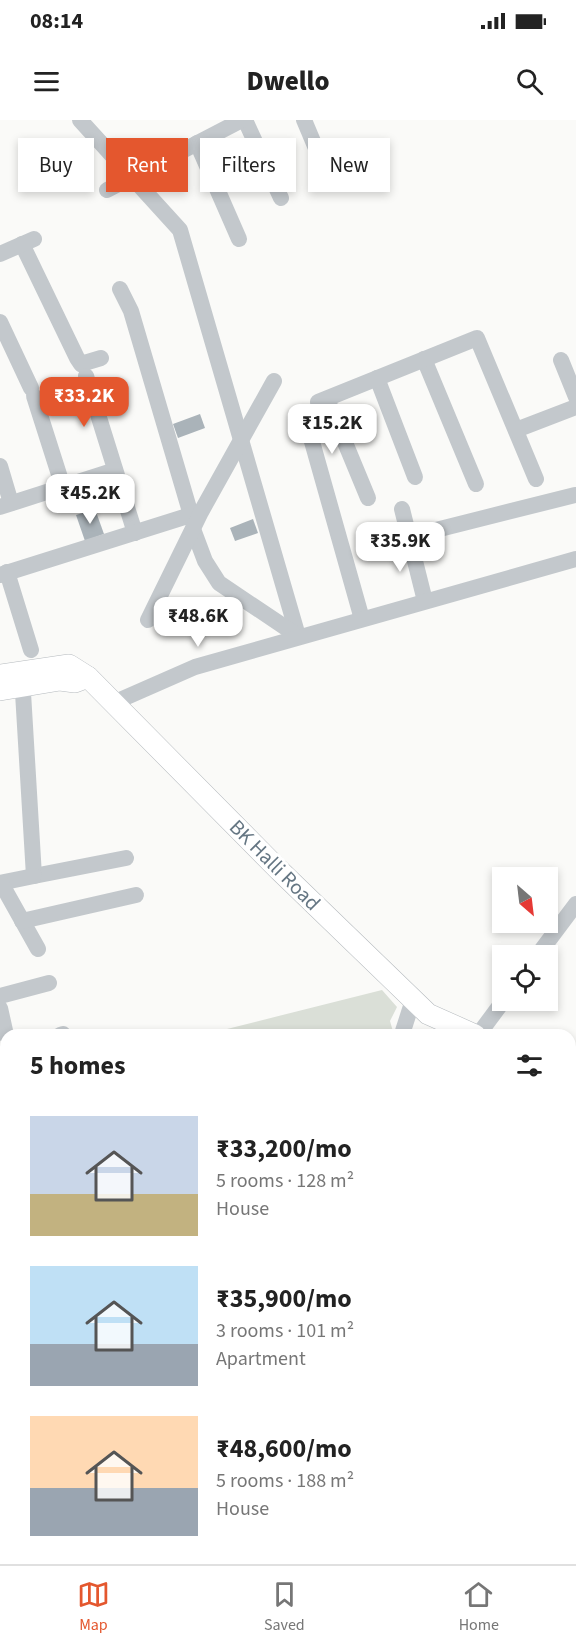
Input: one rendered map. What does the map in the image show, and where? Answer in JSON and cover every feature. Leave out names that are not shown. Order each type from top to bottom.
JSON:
[{"type":"main road","name":"BK Halli Road","points":[[0,690],[15,678],[69,665],[88,677],[279,870],[428,1014],[463,1029]]},
{"type":"street","points":[[80,120],[106,149]]},
{"type":"street","points":[[188,148],[243,120],[281,198]]},
{"type":"street","points":[[304,120],[312,138]]},
{"type":"street","points":[[197,143],[239,239]]},
{"type":"street","points":[[145,192],[180,230],[298,636]]},
{"type":"street","points":[[0,254],[28,241],[77,358],[81,364],[101,358]]},
{"type":"street","points":[[120,289],[131,311],[195,519],[205,561],[219,583],[298,636]]},
{"type":"street","points":[[0,322],[32,392],[63,487]]},
{"type":"street","points":[[368,498],[322,400],[477,338],[537,479]]},
{"type":"street","points":[[424,359],[476,484]]},
{"type":"street","points":[[561,360],[573,378],[576,397]]},
{"type":"street","points":[[86,376],[135,533]]},
{"type":"street","points":[[376,378],[415,477]]},
{"type":"street","points":[[148,620],[195,519],[274,381]]},
{"type":"street","points":[[516,430],[576,407]]},
{"type":"street","points":[[309,431],[362,619]]},
{"type":"street","points":[[0,466],[5,505],[115,470]]},
{"type":"street","points":[[408,537],[576,495]]},
{"type":"street","points":[[402,509],[425,601]]},
{"type":"street","points":[[31,650],[3,574],[135,533],[195,519]]},
{"type":"street","points":[[113,703],[195,667],[576,559]]},
{"type":"street","points":[[15,678],[34,876]]},
{"type":"street","points":[[38,949],[0,883],[126,858]]},
{"type":"street","points":[[22,921],[136,896]]},
{"type":"street","points":[[545,945],[576,904]]},
{"type":"street","points":[[0,996],[49,983]]},
{"type":"street","points":[[404,1029],[418,1004]]},
{"type":"street","points":[[414,1029],[418,1004]]},
{"type":"street","points":[[0,1008],[5,1029]]},
{"type":"street","points":[[482,1029],[496,1011]]},
{"type":"shaded area","points":[[382,990],[397,1007],[390,1021],[392,1029],[227,1029]]},
{"type":"building","points":[[200,414],[205,428],[178,438],[173,424]]},
{"type":"building","points":[[95,509],[104,534],[85,541],[76,515]]},
{"type":"building","points":[[253,519],[258,533],[235,541],[230,528]]}]
